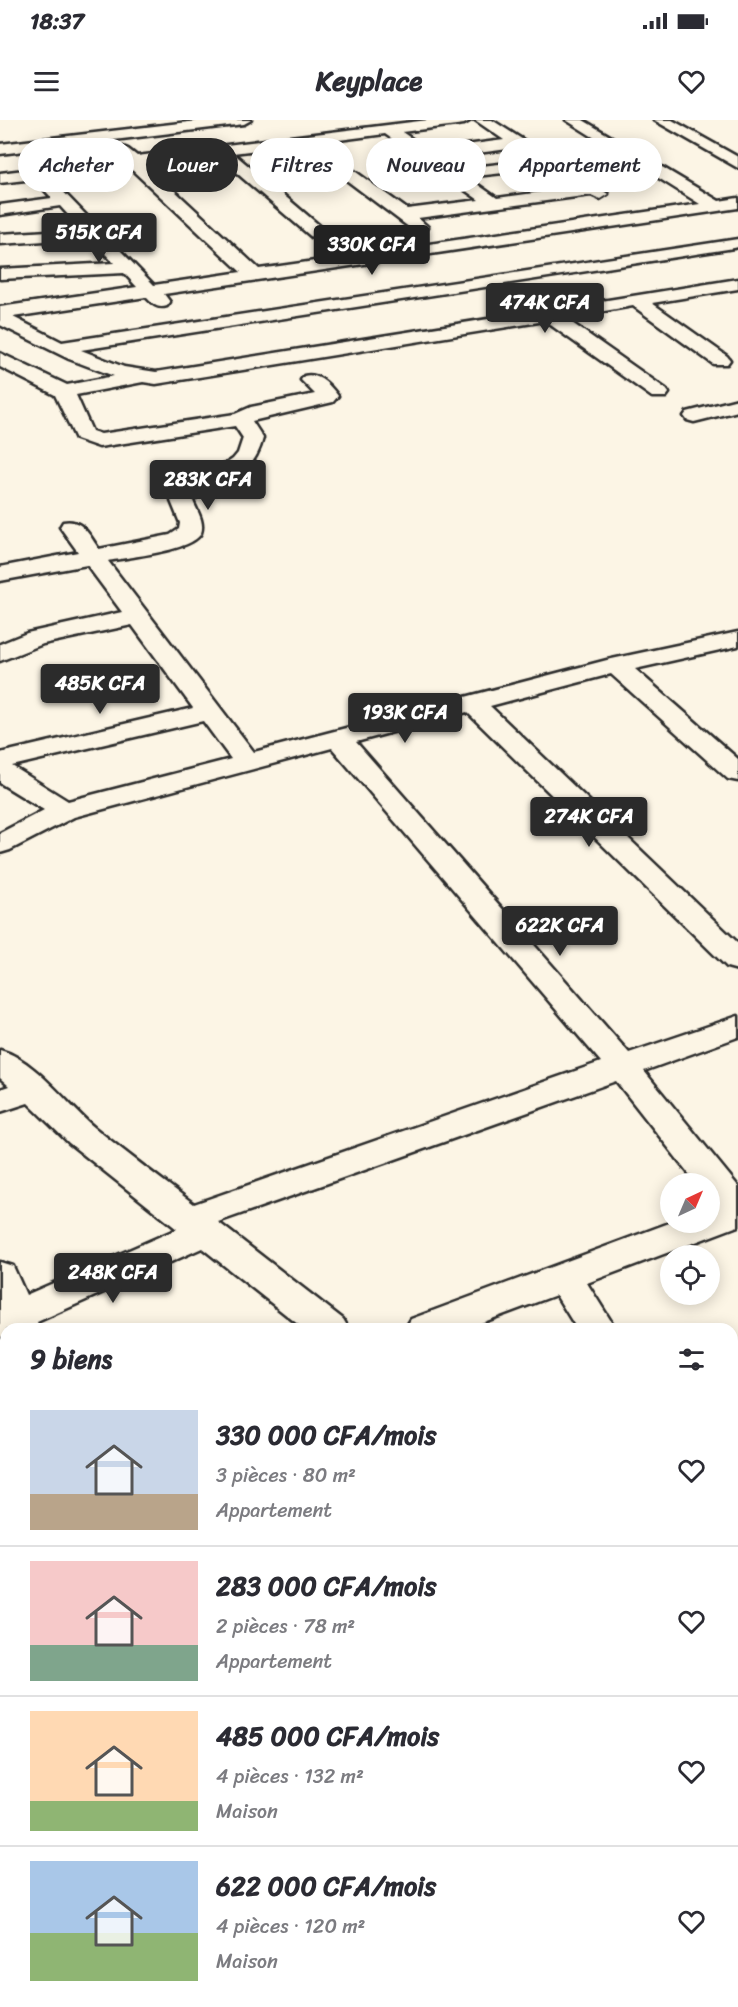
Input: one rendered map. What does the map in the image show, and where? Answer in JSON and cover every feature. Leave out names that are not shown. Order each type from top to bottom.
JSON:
[{"type":"street","points":[[89,120],[105,136]]},
{"type":"street","points":[[0,149],[244,120]]},
{"type":"street","points":[[326,138],[464,120]]},
{"type":"street","points":[[482,120],[511,138]]},
{"type":"street","points":[[573,120],[717,207]]},
{"type":"street","points":[[661,120],[738,163]]},
{"type":"street","points":[[389,130],[401,138]]},
{"type":"street","points":[[705,144],[727,142]]},
{"type":"street","points":[[134,163],[255,275]]},
{"type":"street","points":[[238,165],[250,175]]},
{"type":"street","points":[[0,178],[18,176]]},
{"type":"street","points":[[354,178],[403,215],[476,262],[659,393]]},
{"type":"street","points":[[55,192],[188,328]]},
{"type":"street","points":[[270,192],[351,261]]},
{"type":"street","points":[[478,192],[494,203]]},
{"type":"street","points":[[403,215],[579,192]]},
{"type":"street","points":[[597,192],[639,218]]},
{"type":"street","points":[[0,210],[64,201]]},
{"type":"street","points":[[0,315],[738,203]]},
{"type":"street","points":[[682,212],[736,244]]},
{"type":"street","points":[[0,238],[94,233]]},
{"type":"street","points":[[59,348],[736,244]]},
{"type":"street","points":[[0,274],[127,268]]},
{"type":"street","points":[[0,359],[35,379],[64,391],[738,284]]},
{"type":"street","points":[[638,301],[720,360]]},
{"type":"street","points":[[0,315],[59,348],[138,378]]},
{"type":"street","points":[[0,384],[35,379]]},
{"type":"street","points":[[64,391],[83,435],[99,441],[241,419],[251,413],[326,398],[328,396],[311,380]]},
{"type":"street","points":[[694,416],[738,405]]},
{"type":"street","points":[[0,574],[92,555],[177,541],[190,532],[191,523],[182,501],[188,492],[234,468],[247,456],[253,438],[241,419]]},
{"type":"street","points":[[71,527],[248,763]]},
{"type":"street","points":[[0,653],[36,638],[138,616]]},
{"type":"street","points":[[0,844],[64,812],[616,665],[738,639]]},
{"type":"street","points":[[616,665],[738,773]]},
{"type":"street","points":[[472,703],[738,960]]},
{"type":"street","points":[[0,762],[210,712]]},
{"type":"street","points":[[338,738],[623,1067],[738,1212],[440,1323]]},
{"type":"street","points":[[0,771],[64,812]]},
{"type":"street","points":[[0,800],[34,793]]},
{"type":"street","points":[[0,1276],[12,1323],[197,1225],[738,1026]]},
{"type":"street","points":[[0,1061],[34,1089],[81,1135],[322,1323]]},
{"type":"street","points":[[0,1101],[34,1089]]},
{"type":"street","points":[[564,1277],[593,1323]]}]
